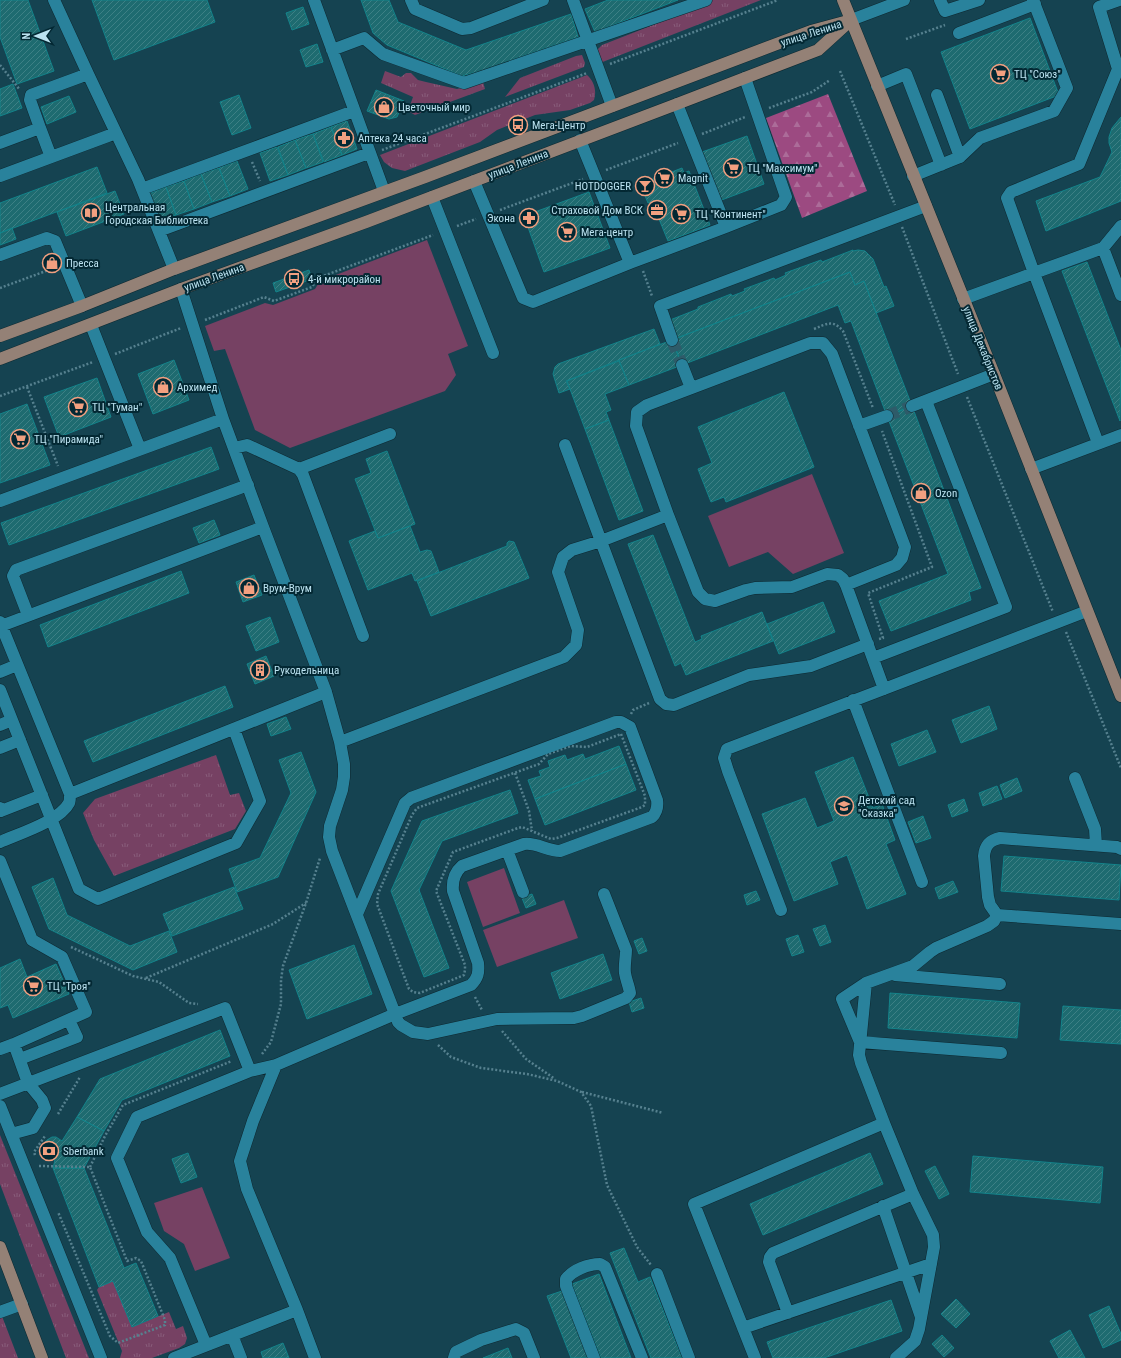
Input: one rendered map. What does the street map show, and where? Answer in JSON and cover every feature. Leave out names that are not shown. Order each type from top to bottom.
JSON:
[{"type":"main road","name":"улица Декабристов","points":[[843,0],[994,374],[1121,696]]},
{"type":"main road","name":"улица Ленина","points":[[0,359],[181,289],[432,197],[818,50],[851,20]]},
{"type":"main road","name":"улица Ленина","points":[[0,336],[82,306],[174,269],[425,177],[811,31],[851,20]]},
{"type":"main road","points":[[425,177],[432,197]]},
{"type":"main road","points":[[119,291],[126,311]]},
{"type":"main road","points":[[0,1247],[42,1358]]},
{"type":"street","points":[[54,0],[142,189],[174,269]]},
{"type":"street","points":[[314,0],[354,111],[373,152],[384,191]]},
{"type":"street","points":[[411,0],[415,9],[462,29],[471,28],[543,0]]},
{"type":"street","points":[[573,0],[612,106]]},
{"type":"street","points":[[332,50],[364,38],[383,54],[464,83],[706,0]]},
{"type":"street","points":[[851,20],[904,0]]},
{"type":"street","points":[[940,0],[945,11],[979,0]]},
{"type":"street","points":[[1098,444],[1006,198],[1011,192],[1079,164],[1118,69],[1099,7],[1119,0]]},
{"type":"street","points":[[913,176],[960,157],[980,138],[1054,111],[1067,88],[1034,2],[958,33]]},
{"type":"street","points":[[51,157],[30,100],[31,96],[88,74]]},
{"type":"street","points":[[878,86],[906,74],[941,165]]},
{"type":"street","points":[[474,181],[523,298],[533,302],[630,263],[726,227],[780,204],[786,197],[745,78]]},
{"type":"street","points":[[937,95],[960,157]]},
{"type":"street","points":[[677,104],[726,227]]},
{"type":"street","points":[[142,189],[354,111]]},
{"type":"street","points":[[0,143],[40,128]]},
{"type":"street","points":[[0,176],[116,133]]},
{"type":"street","points":[[580,140],[630,263]]},
{"type":"street","points":[[159,231],[373,152]]},
{"type":"street","points":[[432,197],[493,353]]},
{"type":"street","points":[[672,340],[660,306],[926,206]]},
{"type":"street","points":[[963,299],[1103,248],[1121,226]]},
{"type":"street","points":[[0,255],[47,238],[55,241],[82,306]]},
{"type":"street","points":[[1103,248],[1121,295]]},
{"type":"street","points":[[181,289],[223,418],[326,692],[340,742],[344,764],[342,790],[330,826],[329,837],[332,850],[398,1022],[413,1032],[428,1034],[497,1019],[574,1018],[626,998],[630,993],[624,968],[627,958],[626,950],[604,894]]},
{"type":"street","points":[[91,324],[140,449]]},
{"type":"street","points":[[846,585],[896,565],[902,558],[906,547],[832,354],[823,343],[810,343],[647,405],[637,412],[636,426],[698,592],[705,599],[715,601],[755,588],[792,587],[827,574],[838,574],[846,585],[884,688]]},
{"type":"street","points":[[682,365],[691,388]]},
{"type":"street","points":[[912,406],[994,374]]},
{"type":"street","points":[[873,658],[1006,607],[926,401]]},
{"type":"street","points":[[0,501],[223,418]]},
{"type":"street","points":[[859,426],[882,418]]},
{"type":"street","points":[[299,469],[390,434]]},
{"type":"street","points":[[1031,469],[1121,435]]},
{"type":"street","points":[[234,448],[247,445],[299,469],[303,475],[363,636]]},
{"type":"street","points":[[565,445],[660,698],[666,704],[674,705],[749,675],[811,666],[868,644]]},
{"type":"street","points":[[28,615],[13,576],[16,570],[248,485]]},
{"type":"street","points":[[340,742],[564,657],[576,645],[578,630],[558,572],[563,556],[572,550],[601,541],[668,515]]},
{"type":"street","points":[[0,842],[52,819],[62,812],[69,802],[70,794],[1,624],[263,527]]},
{"type":"street","points":[[780,910],[728,771],[724,758],[727,749],[1087,611]]},
{"type":"street","points":[[0,672],[17,665]]},
{"type":"street","points":[[0,690],[52,819],[78,889],[98,898],[236,844],[260,801],[234,729]]},
{"type":"street","points":[[70,794],[326,692]]},
{"type":"street","points":[[853,700],[922,882]]},
{"type":"street","points":[[0,725],[12,720]]},
{"type":"street","points":[[206,1345],[170,1258],[147,1232],[117,1158],[137,1117],[250,1071],[276,1065],[395,1014],[471,985],[477,979],[479,971],[478,964],[453,891],[452,883],[457,870],[462,866],[524,844],[530,843],[554,851],[560,851],[652,817],[658,807],[657,800],[630,727],[616,722],[411,798],[405,803],[357,914]]},
{"type":"street","points":[[0,748],[20,740]]},
{"type":"street","points":[[1075,778],[1095,829],[1096,845]]},
{"type":"street","points":[[0,808],[1,811],[42,795]]},
{"type":"street","points":[[997,915],[990,905],[988,897],[984,856],[988,844],[994,840],[1000,838],[1096,845],[1117,847],[1121,849]]},
{"type":"street","points":[[507,850],[523,892]]},
{"type":"street","points":[[0,861],[32,940],[62,957],[86,1012],[0,1049]]},
{"type":"street","points":[[997,915],[1121,924]]},
{"type":"street","points":[[860,1042],[842,999],[866,983],[914,966],[936,948],[987,926],[994,921],[997,915]]},
{"type":"street","points":[[890,975],[1000,984]]},
{"type":"street","points":[[866,983],[859,1055],[861,1063],[913,1194],[933,1235],[934,1247],[915,1341],[896,1358]]},
{"type":"street","points":[[0,1094],[225,1008],[250,1071]]},
{"type":"street","points":[[20,1059],[77,1037],[68,1020]]},
{"type":"street","points":[[860,1042],[1001,1053]]},
{"type":"street","points":[[11,1134],[34,1128],[45,1108],[42,1100],[28,1083],[14,1044]]},
{"type":"street","points":[[276,1065],[253,1121],[240,1161],[246,1189],[297,1310],[315,1358]]},
{"type":"street","points":[[0,1106],[101,1358]]},
{"type":"street","points":[[755,1358],[694,1204],[884,1123]]},
{"type":"street","points":[[788,1313],[769,1262],[773,1253],[913,1194]]},
{"type":"street","points":[[883,1206],[921,1317]]},
{"type":"street","points":[[594,1358],[566,1286],[566,1279],[570,1273],[593,1264],[600,1264],[606,1267],[642,1358]]},
{"type":"street","points":[[743,1328],[931,1264]]},
{"type":"street","points":[[657,1274],[689,1358]]},
{"type":"street","points":[[0,1312],[22,1304]]},
{"type":"street","points":[[174,1358],[297,1310]]},
{"type":"street","points":[[454,1358],[456,1352],[481,1340],[516,1329],[524,1333],[534,1358]]},
{"type":"street","points":[[232,1335],[241,1358]]},
{"type":"path","points":[[373,152],[476,115],[778,0]]},
{"type":"path","points":[[0,65],[18,89],[31,96]]},
{"type":"path","points":[[840,71],[899,216],[903,233],[1052,612],[1065,629],[1121,768]]},
{"type":"path","points":[[0,396],[264,297],[274,301],[312,287],[318,278],[812,92],[830,80]]},
{"type":"path","points":[[248,150],[262,187]]},
{"type":"path","points":[[0,288],[65,263]]},
{"type":"path","points":[[809,331],[831,323],[838,326],[843,331],[882,418]]},
{"type":"path","points":[[27,386],[62,478]]},
{"type":"path","points":[[625,724],[633,710],[660,698]]},
{"type":"path","points":[[515,773],[529,811],[532,831]]},
{"type":"path","points":[[250,1071],[271,1042],[281,1004],[281,980],[283,966],[321,857]]},
{"type":"path","points":[[146,978],[273,924],[306,902]]},
{"type":"path","points":[[69,946],[133,976],[159,982],[189,1003],[204,1005]]},
{"type":"path","points":[[471,985],[475,997],[484,1014],[492,1020],[526,1059],[558,1081],[581,1092],[663,1113]]},
{"type":"path","points":[[428,1034],[451,1058],[481,1068],[527,1074],[558,1081]]},
{"type":"path","points":[[57,1208],[110,1336],[118,1343],[165,1325],[165,1320],[141,1261],[136,1258],[126,1261],[90,1168],[105,1136],[123,1105],[235,1060]]},
{"type":"path","points":[[54,1120],[82,1074]]},
{"type":"path","points":[[581,1092],[591,1106],[607,1185],[637,1248],[657,1274]]},
{"type":"path","points":[[42,1173],[34,1152],[46,1133]]},
{"type":"path","points":[[39,1166],[90,1168]]},
{"type":"green space","points":[[711,0],[761,0],[600,63],[597,52],[602,45],[704,5]]},
{"type":"green space","points":[[582,55],[585,63],[584,67],[505,97],[520,78]]},
{"type":"green space","points":[[385,71],[401,77],[406,73],[411,73],[418,80],[457,89],[483,82],[485,89],[415,115],[408,111],[413,97],[381,83]]},
{"type":"green space","points":[[587,75],[595,90],[594,100],[590,103],[570,110],[535,115],[497,130],[480,142],[405,171],[392,168],[384,162],[380,155]]},
{"type":"green space","points":[[828,94],[867,191],[802,218],[766,118]]},
{"type":"green space","points":[[427,240],[468,346],[448,354],[456,375],[445,391],[290,448],[255,430],[225,349],[214,351],[205,326],[265,303],[273,305],[315,289],[320,281]]},
{"type":"green space","points":[[812,474],[844,553],[793,574],[768,552],[729,567],[708,516]]},
{"type":"green space","points":[[216,755],[230,795],[239,793],[246,811],[235,829],[114,876],[94,840],[83,813],[95,799]]},
{"type":"green space","points":[[504,868],[520,913],[483,927],[467,882]]},
{"type":"green space","points":[[564,900],[578,938],[497,967],[483,930]]},
{"type":"green space","points":[[0,1135],[89,1358],[66,1358],[0,1184]]},
{"type":"green space","points":[[202,1187],[230,1258],[195,1271],[184,1244],[164,1231],[154,1203]]},
{"type":"green space","points":[[113,1281],[132,1327],[169,1312],[176,1329],[183,1326],[187,1338],[185,1344],[179,1348],[152,1358],[120,1358],[122,1351],[97,1290],[99,1287]]},
{"type":"green space","points":[[0,1311],[18,1358],[0,1358]]},
{"type":"building","points":[[0,0],[28,0],[54,71],[17,84],[0,37]]},
{"type":"building","points":[[92,0],[207,0],[215,22],[114,60]]},
{"type":"building","points":[[361,0],[389,0],[398,22],[466,50],[571,14],[578,37],[462,76],[387,45],[373,33]]},
{"type":"building","points":[[608,0],[678,0],[595,32],[585,9]]},
{"type":"building","points":[[303,7],[309,24],[292,30],[286,13]]},
{"type":"building","name":"ТЦ \"Союз\"","points":[[1030,18],[1059,95],[970,129],[941,52]]},
{"type":"building","points":[[317,44],[323,62],[306,67],[300,50]]},
{"type":"building","points":[[13,84],[22,108],[0,116],[0,89]]},
{"type":"building","points":[[376,90],[404,101],[397,117],[389,119],[367,111]]},
{"type":"building","points":[[239,95],[251,128],[232,135],[220,102]]},
{"type":"building","points":[[69,96],[76,112],[47,124],[41,107]]},
{"type":"building","points":[[1121,117],[1121,201],[1046,231],[1036,201],[1100,177],[1112,152],[1109,137],[1112,128]]},
{"type":"building","name":"Аптека 24 часа","points":[[347,121],[357,149],[342,155],[331,127]]},
{"type":"building","points":[[331,127],[342,155],[324,162],[313,134]]},
{"type":"building","points":[[313,134],[323,162],[306,168],[295,140]]},
{"type":"building","name":"ТЦ \"Максимум\"","points":[[747,136],[764,184],[719,201],[702,152]]},
{"type":"building","points":[[295,140],[306,168],[288,175],[278,147]]},
{"type":"building","points":[[277,147],[288,175],[270,181],[260,153]]},
{"type":"building","points":[[237,161],[248,189],[230,196],[219,168]]},
{"type":"building","points":[[97,167],[107,193],[0,233],[0,203]]},
{"type":"building","points":[[219,168],[230,196],[212,202],[201,174]]},
{"type":"building","name":"ТЦ \"Континент\"","points":[[682,168],[684,173],[689,171],[710,225],[668,241],[652,202],[648,203],[641,186],[652,181],[651,180]]},
{"type":"building","points":[[201,174],[212,202],[194,209],[184,181]]},
{"type":"building","points":[[184,181],[194,209],[176,215],[166,187]]},
{"type":"building","points":[[166,187],[176,215],[158,222],[148,194]]},
{"type":"building","name":"Центральная Городская Библиотека","points":[[115,191],[124,214],[66,236],[57,212]]},
{"type":"building","name":"Мега-центр","points":[[589,192],[610,248],[544,272],[524,216]]},
{"type":"building","points":[[12,228],[16,239],[0,245],[0,233]]},
{"type":"building","points":[[853,250],[865,251],[873,259],[884,287],[886,286],[894,306],[876,313],[864,281],[855,285],[850,272],[677,338],[670,320],[731,294],[732,296],[745,291],[744,289],[774,278],[775,280],[786,275],[785,273],[821,260],[822,262]]},
{"type":"building","name":"Пресса","points":[[56,260],[58,264],[48,267],[47,263]]},
{"type":"building","points":[[1087,262],[1121,350],[1120,421],[1062,271]]},
{"type":"building","points":[[309,270],[312,279],[276,292],[273,283]]},
{"type":"building","points":[[850,272],[855,285],[864,281],[912,406],[887,416],[851,321],[845,323],[838,305],[682,365],[672,340]]},
{"type":"building","points":[[654,329],[660,344],[566,381],[570,389],[559,393],[553,374],[555,367],[558,364]]},
{"type":"building","points":[[672,340],[682,365],[629,385],[619,360]]},
{"type":"building","name":"Архимед","points":[[174,360],[189,400],[153,414],[138,374]]},
{"type":"building","points":[[619,361],[629,385],[605,394],[611,410],[606,412],[609,420],[585,429],[567,381]]},
{"type":"building","name":"ТЦ \"Туман\"","points":[[97,378],[111,417],[59,437],[44,397]]},
{"type":"building","points":[[784,392],[814,467],[726,502],[724,497],[711,502],[698,469],[712,463],[698,427]]},
{"type":"building","name":"ТЦ \"Пирамида\"","points":[[27,404],[50,465],[0,483],[0,414]]},
{"type":"building","points":[[912,406],[981,588],[969,592],[971,600],[891,631],[879,601],[948,574],[887,416]]},
{"type":"building","points":[[609,420],[643,511],[619,520],[585,429]]},
{"type":"building","points":[[211,447],[219,469],[9,545],[1,523]]},
{"type":"building","points":[[387,451],[415,524],[378,538],[355,479],[371,473],[366,459]]},
{"type":"building","points":[[214,520],[220,535],[199,543],[193,528]]},
{"type":"building","points":[[410,526],[420,552],[427,550],[431,551],[439,572],[415,581],[412,573],[368,590],[349,541],[375,531],[378,538]]},
{"type":"building","points":[[653,535],[695,642],[702,639],[701,636],[762,612],[773,641],[686,675],[681,663],[675,666],[628,544]]},
{"type":"building","points":[[509,541],[514,542],[529,578],[431,616],[417,581],[507,546]]},
{"type":"building","points":[[181,571],[189,593],[48,647],[40,625]]},
{"type":"building","name":"Врум-Врум","points":[[254,575],[262,595],[243,602],[236,582]]},
{"type":"building","points":[[823,602],[835,632],[779,654],[767,624]]},
{"type":"building","points":[[270,617],[279,642],[256,651],[246,626]]},
{"type":"building","name":"Рукодельница","points":[[266,656],[274,676],[255,684],[247,664]]},
{"type":"building","points":[[225,686],[233,707],[93,762],[84,741]]},
{"type":"building","points":[[989,706],[997,729],[961,743],[952,720]]},
{"type":"building","points":[[286,717],[291,729],[271,736],[267,724]]},
{"type":"building","points":[[927,730],[936,752],[899,766],[891,744]]},
{"type":"building","points":[[619,746],[626,764],[535,799],[528,780],[541,776],[539,771],[550,767],[548,761],[565,755],[567,760],[583,754],[585,759]]},
{"type":"building","points":[[301,752],[316,792],[278,877],[237,892],[229,869],[260,858],[291,793],[279,760]]},
{"type":"building","points":[[853,757],[873,808],[882,804],[895,840],[886,844],[906,894],[867,909],[847,855],[830,862],[838,884],[794,901],[762,814],[805,798],[817,828],[834,821],[815,772]]},
{"type":"building","points":[[626,764],[636,790],[545,825],[535,799]]},
{"type":"building","points":[[1017,778],[1022,791],[1005,798],[1000,785]]},
{"type":"building","points":[[997,786],[1002,799],[983,806],[979,793]]},
{"type":"building","points":[[510,790],[518,813],[442,841],[419,890],[449,968],[424,977],[391,891],[422,821]]},
{"type":"building","points":[[964,799],[968,811],[952,817],[948,805]]},
{"type":"building","points":[[923,816],[931,838],[916,843],[908,822]]},
{"type":"building","points":[[1004,856],[1121,865],[1119,900],[1001,891]]},
{"type":"building","points":[[53,878],[67,915],[130,946],[169,931],[177,952],[133,970],[49,929],[32,887]]},
{"type":"building","points":[[953,881],[958,892],[939,899],[935,888]]},
{"type":"building","points":[[234,887],[243,909],[172,936],[163,914]]},
{"type":"building","points":[[756,891],[760,900],[747,905],[744,895]]},
{"type":"building","points":[[532,894],[536,904],[526,908],[522,898]]},
{"type":"building","points":[[825,925],[831,942],[820,946],[813,929]]},
{"type":"building","points":[[798,935],[804,952],[792,956],[786,939]]},
{"type":"building","points":[[642,938],[647,951],[639,954],[634,941]]},
{"type":"building","points":[[354,945],[372,994],[307,1019],[289,970]]},
{"type":"building","points":[[603,954],[612,980],[560,999],[551,973]]},
{"type":"building","name":"ТЦ \"Троя\"","points":[[20,959],[27,977],[56,964],[69,994],[13,1018],[8,1005],[0,1008],[0,968]]},
{"type":"building","points":[[890,993],[1020,1003],[1017,1038],[888,1028]]},
{"type":"building","points":[[641,998],[644,1008],[632,1012],[629,1002]]},
{"type":"building","points":[[1063,1006],[1121,1010],[1121,1044],[1060,1040]]},
{"type":"building","points":[[220,1030],[230,1056],[122,1100],[104,1131],[77,1117],[100,1079]]},
{"type":"building","points":[[77,1117],[104,1131],[84,1168],[53,1168],[55,1160],[46,1155],[43,1149],[43,1144],[52,1137],[56,1137],[62,1141]]},
{"type":"building","points":[[188,1153],[197,1177],[181,1183],[172,1159]]},
{"type":"building","points":[[870,1153],[883,1184],[763,1235],[750,1204]]},
{"type":"building","points":[[973,1156],[1103,1167],[1100,1203],[970,1192]]},
{"type":"building","points":[[935,1166],[949,1194],[939,1199],[925,1171]]},
{"type":"building","points":[[53,1168],[84,1168],[124,1268],[136,1263],[158,1316],[132,1327],[113,1281],[99,1287]]},
{"type":"building","points":[[624,1248],[638,1282],[650,1277],[682,1358],[651,1358],[610,1253]]},
{"type":"building","points":[[599,1274],[631,1358],[601,1358],[572,1284]]},
{"type":"building","points":[[562,1291],[588,1358],[571,1358],[547,1296]]},
{"type":"building","points":[[956,1299],[970,1314],[956,1328],[941,1314]]},
{"type":"building","points":[[891,1300],[902,1331],[824,1358],[773,1358],[767,1342]]},
{"type":"building","points":[[1109,1306],[1121,1334],[1121,1340],[1103,1348],[1089,1315]]},
{"type":"building","points":[[1070,1330],[1085,1358],[1059,1358],[1050,1341]]},
{"type":"building","points":[[942,1335],[954,1348],[944,1357],[932,1344]]},
{"type":"building","points":[[283,1343],[289,1358],[263,1358],[261,1352]]},
{"type":"building","points":[[508,1348],[512,1358],[483,1358]]},
{"type":"tunnel","points":[[672,340],[682,365]]},
{"type":"tunnel","points":[[887,416],[912,406]]},
{"type":"place","name":"ТЦ \"Союз\"","points":[[1000,74]]},
{"type":"place","name":"Цветочный мир","points":[[384,107]]},
{"type":"place","name":"Мега-Центр","points":[[518,125]]},
{"type":"place","name":"Аптека 24 часа","points":[[344,138]]},
{"type":"place","name":"ТЦ \"Максимум\"","points":[[733,168]]},
{"type":"place","name":"Magnit","points":[[664,178]]},
{"type":"place","name":"HOTDOGGER","points":[[645,186]]},
{"type":"place","name":"Страховой Дом ВСК","points":[[657,210]]},
{"type":"place","name":"Центральная Городская Библиотека","points":[[91,213]]},
{"type":"place","name":"ТЦ \"Континент\"","points":[[681,214]]},
{"type":"place","name":"Экона","points":[[529,218]]},
{"type":"place","name":"Мега-центр","points":[[567,232]]},
{"type":"place","name":"Пресса","points":[[52,263]]},
{"type":"place","name":"4-й микрорайон","points":[[294,279]]},
{"type":"place","name":"Архимед","points":[[163,387]]},
{"type":"place","name":"ТЦ \"Туман\"","points":[[78,407]]},
{"type":"place","name":"ТЦ \"Пирамида\"","points":[[20,439]]},
{"type":"place","name":"Ozon","points":[[921,493]]},
{"type":"place","name":"Врум-Врум","points":[[249,588]]},
{"type":"place","name":"Рукодельница","points":[[260,670]]},
{"type":"place","name":"Детский сад \"Сказка\"","points":[[844,806]]},
{"type":"place","name":"ТЦ \"Троя\"","points":[[33,986]]},
{"type":"place","name":"Sberbank","points":[[49,1151]]}]
